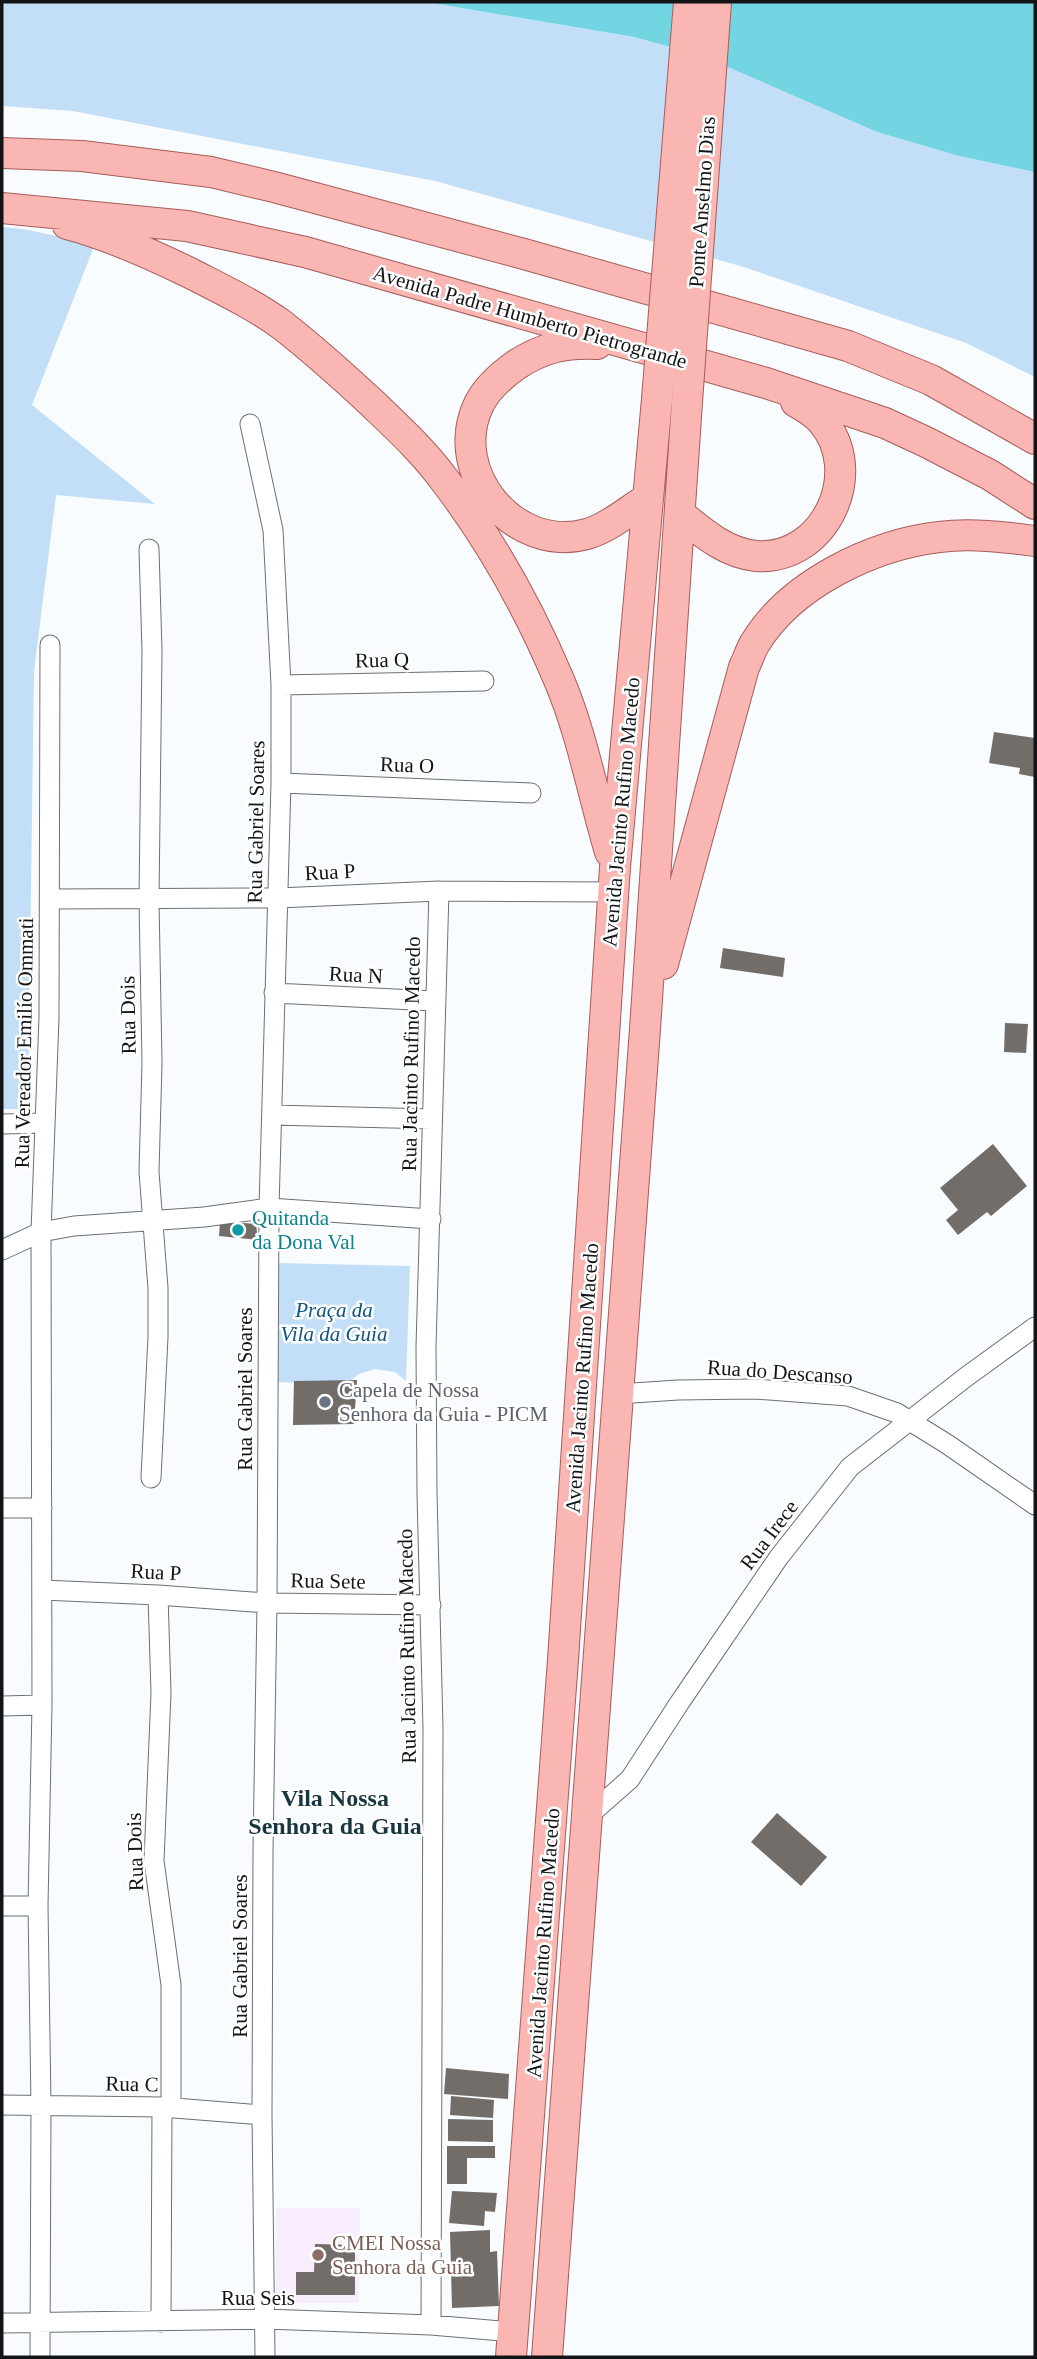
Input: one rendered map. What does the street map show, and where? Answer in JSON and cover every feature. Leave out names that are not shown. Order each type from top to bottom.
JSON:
[{"type":"main road","name":"Ponte Anselmo Dias","points":[[657,398],[689,2]]},
{"type":"main road","name":"Ponte Anselmo Dias","points":[[687,402],[716,2]]},
{"type":"main road","points":[[2,153],[82,156],[211,172],[524,254],[848,346],[931,380],[1035,439]]},
{"type":"main road","points":[[2,208],[73,226],[149,253],[229,292],[280,324],[331,365],[406,435],[463,505],[504,570],[534,625],[560,682],[576,728],[614,880]]},
{"type":"main road","name":"Avenida Padre Humberto Pietrogrande","points":[[2,208],[187,226],[281,247],[766,383],[885,424],[926,442],[990,475],[1035,505]]},
{"type":"main road","points":[[627,345],[579,343],[550,348],[533,354],[507,372],[491,387],[478,405],[471,439],[472,457],[477,475],[501,511],[536,534],[554,537],[588,534],[647,499]]},
{"type":"main road","points":[[681,515],[726,547],[756,556],[801,545],[825,524],[838,488],[840,467],[837,450],[821,419],[766,383]]},
{"type":"main road","name":"Avenida Jacinto Rufino Macedo","points":[[512,2344],[578,1434],[614,880],[657,398]]},
{"type":"main road","name":"Avenida Jacinto Rufino Macedo","points":[[547,2357],[645,1029],[687,402]]},
{"type":"main road","points":[[645,1029],[744,667],[755,643],[779,613],[812,583],[858,560],[907,543],[940,537],[984,536],[1035,541]]},
{"type":"main road","points":[[593,1205],[607,1185],[612,1182],[617,1185],[619,1192],[616,1242],[624,1309]]},
{"type":"main road","points":[[578,1434],[582,1507],[579,1557],[584,1563],[592,1565],[607,1547]]},
{"type":"street","name":"Rua Gabriel Soares","points":[[250,424],[273,530],[281,685],[281,783],[269,1208],[262,2115],[265,2357]]},
{"type":"street","name":"Rua Dois","points":[[149,550],[152,650],[149,900],[152,1063],[149,1172],[158,1288],[151,1478]]},
{"type":"street","name":"Rua Vereador Emilío Ommati","points":[[40,2357],[41,2105],[38,1906],[42,1705],[41,1232],[49,1018],[50,645]]},
{"type":"street","name":"Rua Q","points":[[281,685],[484,681]]},
{"type":"street","name":"Rua O","points":[[281,783],[531,793]]},
{"type":"street","name":"Rua P","points":[[50,899],[278,898],[614,880]]},
{"type":"street","name":"Rua Jacinto Rufino Macedo","points":[[431,2325],[431,1605],[426,1418],[434,1001],[439,891]]},
{"type":"street","name":"Rua N","points":[[274,993],[434,1001]]},
{"type":"street","points":[[272,1115],[432,1119]]},
{"type":"street","points":[[2,1124],[45,1123]]},
{"type":"street","points":[[2,1250],[41,1232],[74,1226],[204,1217],[269,1208],[431,1219]]},
{"type":"street","name":"Rua Irece","points":[[588,1816],[630,1779],[779,1557],[832,1488],[858,1460],[1035,1327]]},
{"type":"street","name":"Rua do Descanso","points":[[618,1394],[741,1389],[848,1396],[883,1407],[910,1421],[1035,1505]]},
{"type":"street","points":[[2,1508],[42,1508]]},
{"type":"street","name":"Rua P","points":[[42,1590],[267,1603]]},
{"type":"street","name":"Rua Dois","points":[[158,1595],[161,1706],[154,1861],[171,1985],[161,2322]]},
{"type":"street","name":"Rua Sete","points":[[267,1603],[431,1605]]},
{"type":"street","points":[[2,1706],[42,1705]]},
{"type":"street","points":[[2,1906],[38,1906]]},
{"type":"street","name":"Rua C","points":[[2,2105],[167,2107],[262,2115]]},
{"type":"street","name":"Rua Seis","points":[[2,2323],[265,2319],[431,2325],[512,2344]]},
{"type":"shaded area","name":"CMEI Nossa Senhora da Guia","points":[[276,2208],[360,2208],[359,2303],[276,2303]]},
{"type":"green space","points":[[2,2],[426,2],[634,37],[700,55],[877,132],[959,156],[1035,172],[1035,377],[966,343],[744,267],[435,181],[73,111],[2,106]]},
{"type":"green space","points":[[2,227],[95,244],[32,405],[155,504],[56,495],[34,671],[28,1109],[2,1109]]},
{"type":"green space","name":"Praça da Vila da Guia","points":[[278,1263],[410,1266],[406,1381],[395,1372],[375,1369],[359,1374],[346,1384],[274,1382]]},
{"type":"water","points":[[426,2],[1035,2],[1035,172],[959,156],[877,132],[700,55],[634,37]]},
{"type":"building","points":[[994,732],[1035,738],[1035,777],[1019,774],[1020,768],[989,763]]},
{"type":"building","points":[[723,948],[785,958],[783,977],[720,968]]},
{"type":"building","points":[[1005,1023],[1028,1024],[1026,1053],[1004,1052]]},
{"type":"building","points":[[993,1144],[1027,1186],[991,1216],[987,1212],[958,1235],[946,1220],[958,1210],[940,1188]]},
{"type":"building","points":[[280,1211],[317,1220],[316,1227],[280,1226]]},
{"type":"building","name":"Quitanda da Dona Val","points":[[220,1221],[256,1224],[258,1240],[219,1236]]},
{"type":"building","name":"Capela de Nossa Senhora da Guia - PICM","points":[[357,1380],[354,1424],[293,1425],[294,1381]]},
{"type":"building","points":[[777,1813],[827,1857],[801,1886],[751,1842]]},
{"type":"building","points":[[446,2068],[509,2074],[508,2099],[444,2094]]},
{"type":"building","points":[[451,2096],[494,2100],[493,2118],[450,2115]]},
{"type":"building","points":[[448,2119],[493,2120],[493,2142],[448,2141]]},
{"type":"building","points":[[447,2146],[495,2146],[495,2158],[467,2158],[467,2184],[447,2184]]},
{"type":"building","points":[[452,2191],[497,2193],[495,2212],[485,2211],[484,2226],[449,2223]]},
{"type":"building","points":[[490,2230],[490,2252],[497,2251],[499,2306],[452,2308],[450,2232]]},
{"type":"building","name":"CMEI Nossa Senhora da Guia","points":[[315,2244],[355,2245],[355,2295],[296,2295],[296,2272],[314,2272]]},
{"type":"place","name":"Quitanda da Dona Val","points":[[238,1230]]},
{"type":"place","name":"Capela de Nossa Senhora da Guia - PICM","points":[[325,1402]]},
{"type":"place","name":"CMEI Nossa Senhora da Guia","points":[[318,2255]]},
{"type":"district","name":"Vila Nossa Senhora da Guia","points":[[335,1812]]}]
